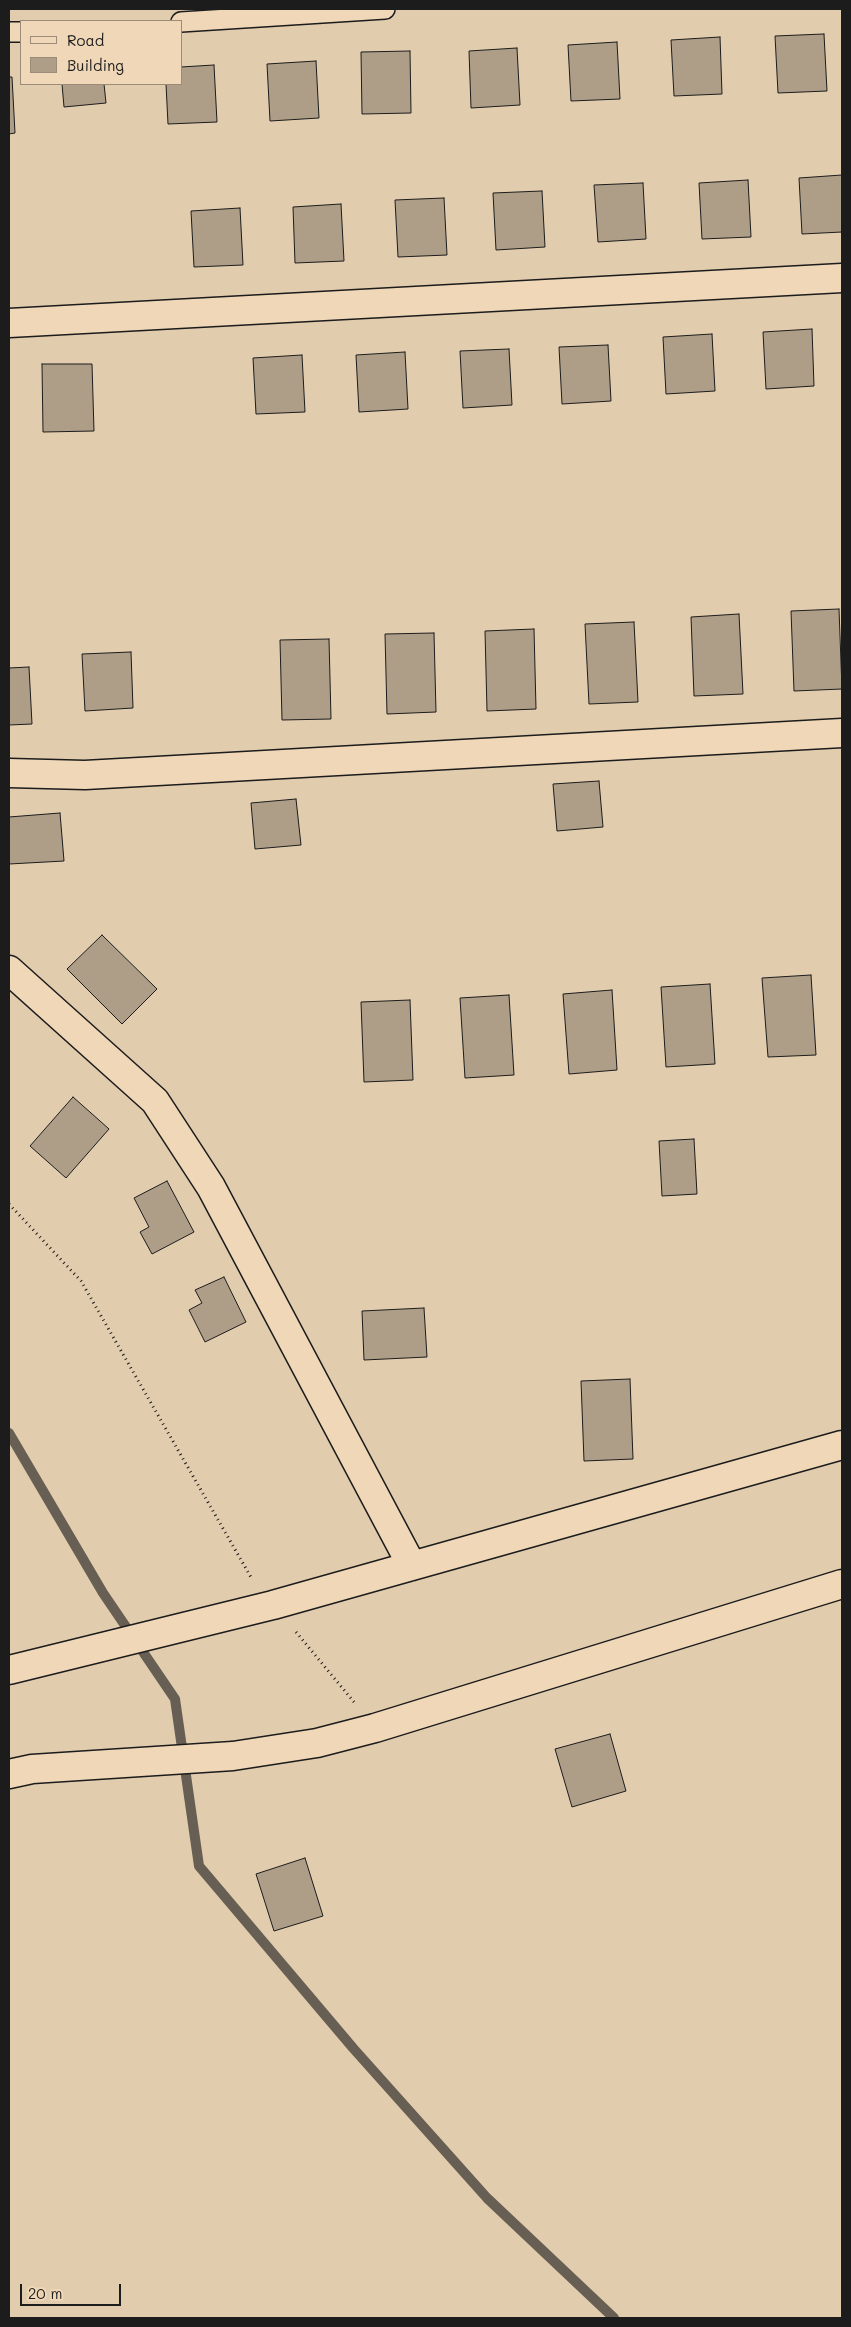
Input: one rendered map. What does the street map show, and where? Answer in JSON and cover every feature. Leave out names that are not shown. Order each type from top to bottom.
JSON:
[{"type":"street","points":[[9,322],[842,278]]},
{"type":"street","points":[[9,773],[85,775],[842,733]]},
{"type":"street","points":[[9,970],[155,1101],[211,1187],[412,1566]]},
{"type":"street","points":[[9,1670],[273,1604],[842,1445]]},
{"type":"street","points":[[9,1774],[32,1770],[233,1756],[317,1743],[375,1728],[842,1584]]},
{"type":"lane","points":[[182,22],[385,9]]},
{"type":"path","points":[[9,1204],[81,1281],[250,1577],[375,1728]]},
{"type":"building","points":[[824,34],[827,91],[778,93],[775,36]]},
{"type":"building","points":[[720,37],[722,94],[674,96],[671,40]]},
{"type":"building","points":[[617,42],[620,99],[571,101],[568,45]]},
{"type":"building","points":[[517,48],[520,105],[471,108],[469,51]]},
{"type":"building","points":[[410,51],[411,113],[362,114],[361,52]]},
{"type":"building","points":[[316,61],[319,118],[270,121],[267,64]]},
{"type":"building","points":[[214,65],[217,122],[168,124],[166,85],[182,85],[182,67]]},
{"type":"building","points":[[9,77],[12,77],[15,133],[9,134]]},
{"type":"building","points":[[62,85],[104,85],[106,103],[64,107]]},
{"type":"building","points":[[842,175],[842,232],[802,234],[799,178]]},
{"type":"building","points":[[748,180],[751,237],[702,239],[699,183]]},
{"type":"building","points":[[643,183],[646,239],[598,242],[594,185]]},
{"type":"building","points":[[542,191],[545,247],[496,250],[493,193]]},
{"type":"building","points":[[444,198],[447,255],[398,257],[395,200]]},
{"type":"building","points":[[341,204],[344,261],[295,263],[293,207]]},
{"type":"building","points":[[240,208],[243,265],[194,267],[191,211]]},
{"type":"building","points":[[812,329],[814,386],[766,389],[763,332]]},
{"type":"building","points":[[712,334],[715,391],[666,394],[663,337]]},
{"type":"building","points":[[608,345],[611,401],[562,404],[559,347]]},
{"type":"building","points":[[509,349],[512,405],[463,408],[460,351]]},
{"type":"building","points":[[405,352],[408,409],[359,412],[356,355]]},
{"type":"building","points":[[302,355],[305,412],[256,414],[253,358]]},
{"type":"building","points":[[42,364],[92,364],[94,431],[43,432]]},
{"type":"building","points":[[839,609],[842,689],[794,691],[791,611]]},
{"type":"building","points":[[739,614],[743,694],[694,696],[691,617]]},
{"type":"building","points":[[634,622],[638,702],[589,704],[585,624]]},
{"type":"building","points":[[534,629],[536,709],[487,711],[485,631]]},
{"type":"building","points":[[434,633],[436,712],[387,714],[385,634]]},
{"type":"building","points":[[329,639],[331,719],[282,720],[280,640]]},
{"type":"building","points":[[131,652],[133,708],[85,711],[82,654]]},
{"type":"building","points":[[29,667],[32,724],[9,725],[9,668]]},
{"type":"building","points":[[599,781],[603,827],[557,831],[553,784]]},
{"type":"building","points":[[296,799],[301,845],[255,849],[251,803]]},
{"type":"building","points":[[60,813],[64,861],[9,864],[9,817]]},
{"type":"building","points":[[102,935],[157,989],[122,1024],[67,969]]},
{"type":"building","points":[[811,975],[816,1055],[768,1057],[762,978]]},
{"type":"building","points":[[710,984],[715,1064],[666,1067],[661,987]]},
{"type":"building","points":[[612,990],[617,1070],[569,1074],[563,994]]},
{"type":"building","points":[[509,995],[514,1075],[465,1078],[460,998]]},
{"type":"building","points":[[410,1000],[413,1080],[364,1082],[361,1002]]},
{"type":"building","points":[[73,1097],[109,1129],[66,1178],[30,1146]]},
{"type":"building","points":[[694,1139],[697,1194],[662,1196],[659,1141]]},
{"type":"building","points":[[167,1181],[194,1232],[152,1254],[140,1232],[149,1227],[134,1198]]},
{"type":"building","points":[[224,1277],[246,1322],[205,1342],[189,1310],[202,1303],[195,1290]]},
{"type":"building","points":[[424,1308],[427,1357],[364,1360],[362,1311]]},
{"type":"building","points":[[630,1379],[633,1459],[584,1461],[581,1381]]},
{"type":"building","points":[[610,1734],[626,1791],[572,1807],[555,1749]]},
{"type":"building","points":[[305,1858],[323,1916],[274,1931],[256,1874]]},
{"type":"waterway","points":[[9,1433],[103,1593],[175,1699],[199,1866],[353,2048],[487,2198],[614,2318]]}]
